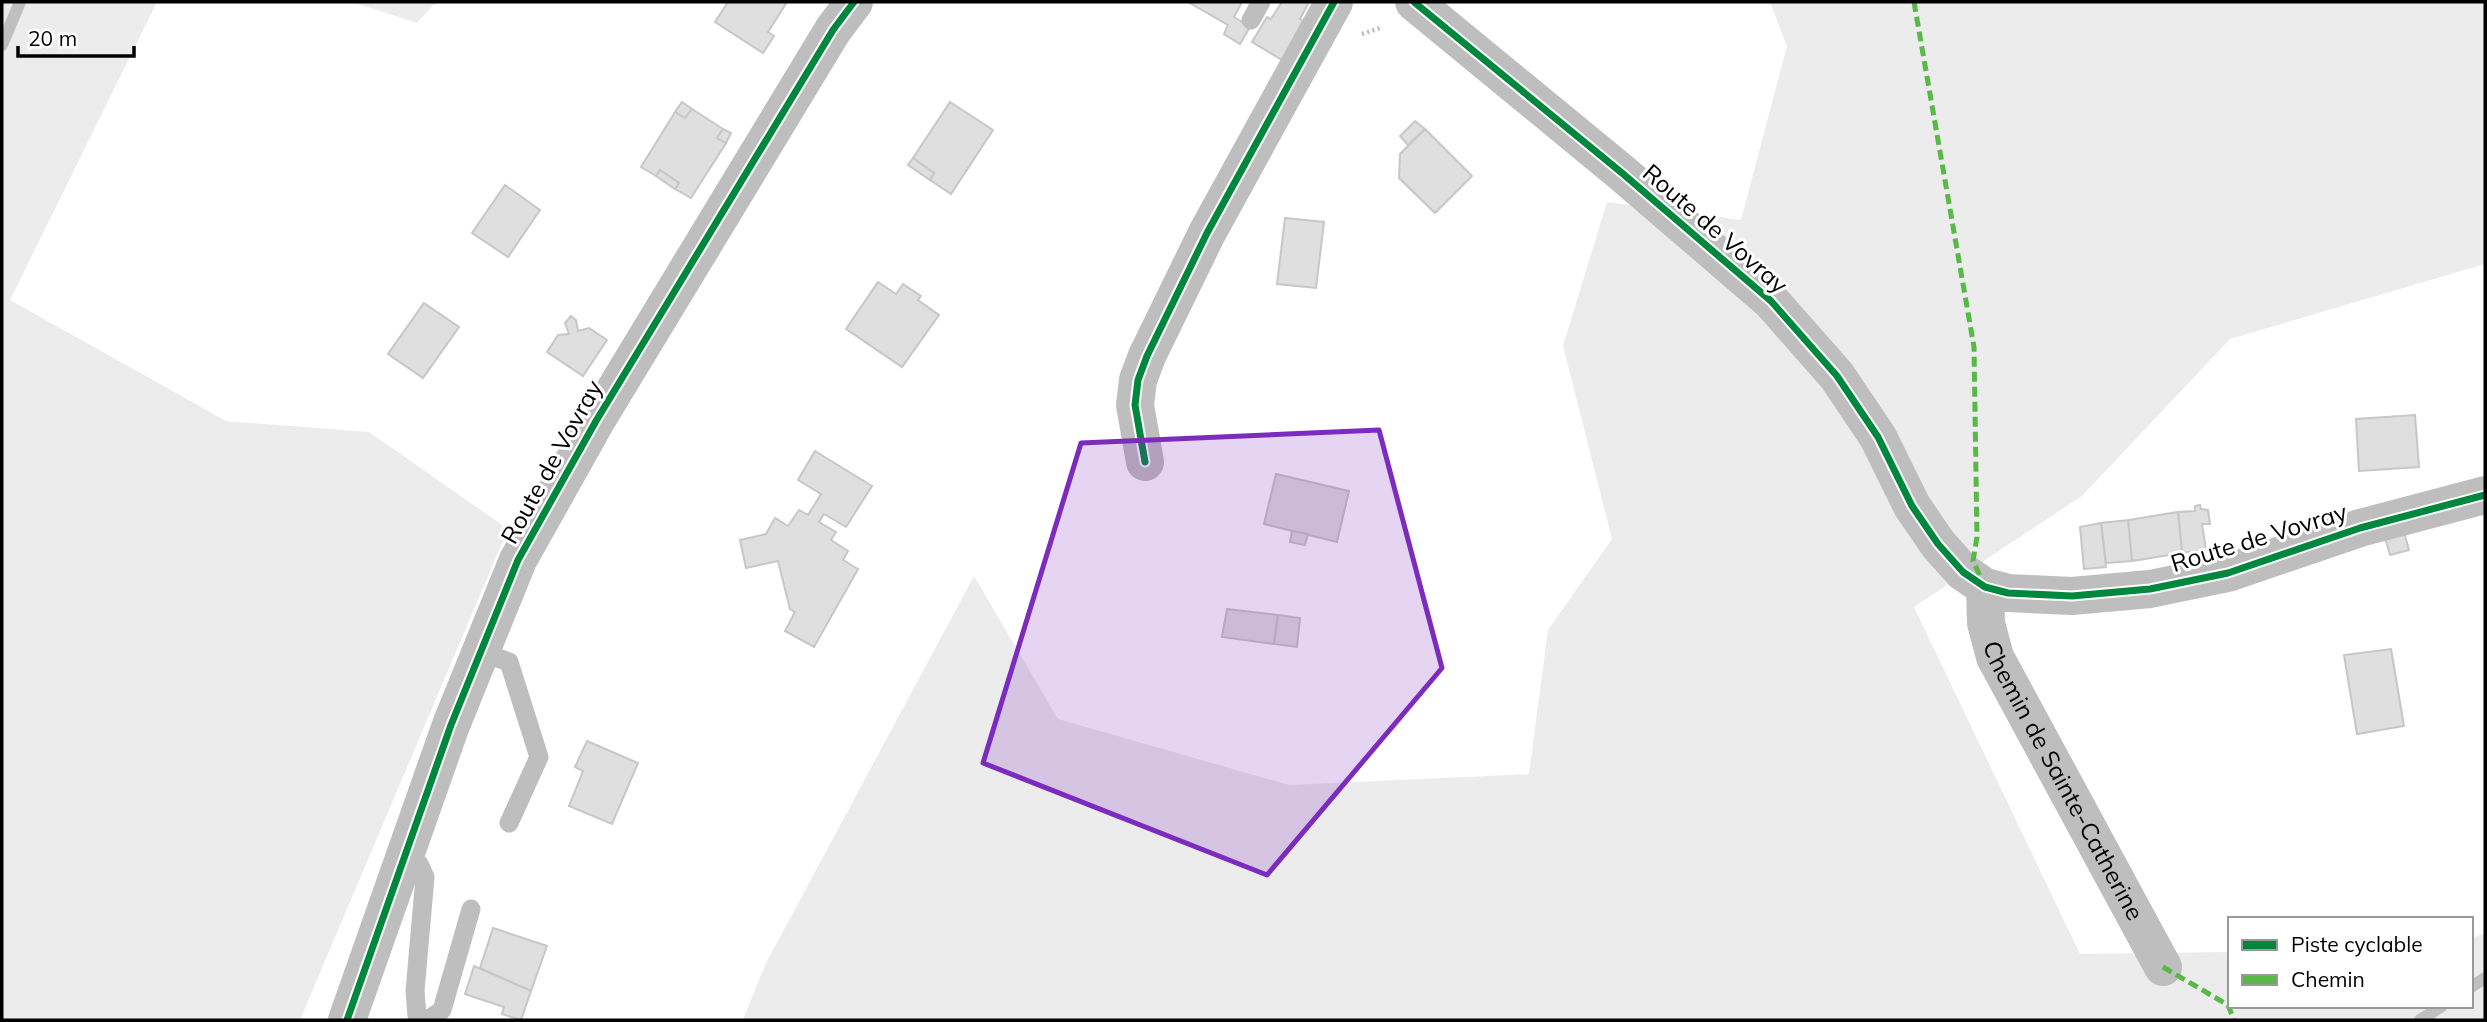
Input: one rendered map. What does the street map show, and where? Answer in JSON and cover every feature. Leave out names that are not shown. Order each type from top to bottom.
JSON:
[{"type":"street","name":"Route de Vovray","points":[[347,1020],[451,725],[539,519],[820,52],[854,2]]},
{"type":"street","points":[[1145,462],[1135,405],[1138,380],[1147,356],[1207,233],[1334,2]]},
{"type":"street","name":"Route de Vovray","points":[[1427,12],[1771,301],[1837,376],[1878,436],[1912,506],[1938,544],[1964,572],[1985,587],[2008,593],[2072,596],[2150,589],[2228,573],[2360,528],[2485,495]]},
{"type":"street","name":"Chemin de Sainte-Catherine","points":[[1985,587],[1986,623],[1995,657],[2163,967]]},
{"type":"lane","points":[[1251,20],[1261,2]]},
{"type":"lane","points":[[481,652],[509,662],[539,757],[509,823]]},
{"type":"lane","points":[[405,856],[419,864],[425,877],[415,991],[417,1016],[428,1020],[442,1010],[471,909]]},
{"type":"path","points":[[1355,37],[1374,28],[1427,12]]},
{"type":"highlighted area","points":[[1379,430],[1442,668],[1267,875],[983,763],[1081,443]]},
{"type":"shaded area","points":[[2,2],[157,2],[10,300],[226,421],[369,432],[508,529],[300,1020],[2,1020]]},
{"type":"shaded area","points":[[352,2],[436,2],[417,23]]},
{"type":"shaded area","points":[[1770,2],[2485,2],[2485,264],[2230,339],[2082,496],[1914,607],[2080,954],[2228,952],[2228,1008],[2473,1008],[2473,937],[2485,933],[2485,1020],[743,1020],[765,965],[974,576],[1058,719],[1289,785],[1529,774],[1548,630],[1612,539],[1563,346],[1607,202],[1741,220],[1787,46]]},
{"type":"building","points":[[728,2],[787,2],[768,32],[774,36],[763,53],[715,22]]},
{"type":"building","points":[[1188,2],[1242,2],[1234,17],[1250,27],[1240,44],[1224,34],[1228,25]]},
{"type":"building","points":[[1282,2],[1309,2],[1300,19],[1305,22],[1287,63],[1252,42],[1267,17],[1271,19]]},
{"type":"building","points":[[682,102],[692,109],[685,118],[675,112]]},
{"type":"building","points":[[950,102],[993,130],[951,194],[930,180],[934,173],[913,158]]},
{"type":"building","points":[[692,109],[723,129],[717,138],[726,143],[691,198],[675,189],[679,183],[660,170],[656,176],[641,167],[675,112],[685,118]]},
{"type":"building","points":[[1415,121],[1425,129],[1408,145],[1400,136]]},
{"type":"building","points":[[723,129],[731,133],[726,143],[717,138]]},
{"type":"building","points":[[1425,129],[1472,176],[1435,213],[1399,178],[1400,154]]},
{"type":"building","points":[[913,158],[934,173],[930,180],[908,165]]},
{"type":"building","points":[[660,170],[679,183],[675,189],[656,176]]},
{"type":"building","points":[[505,185],[540,210],[508,257],[472,233]]},
{"type":"building","points":[[1285,218],[1324,222],[1316,288],[1277,284]]},
{"type":"building","points":[[878,282],[896,294],[903,284],[921,296],[918,300],[939,315],[902,367],[846,329]]},
{"type":"building","points":[[424,303],[459,327],[423,378],[388,354]]},
{"type":"building","points":[[571,316],[576,320],[578,331],[589,328],[607,340],[583,376],[547,352],[558,335],[569,334],[565,323]]},
{"type":"building","points":[[2415,415],[2419,467],[2359,471],[2356,419]]},
{"type":"building","points":[[815,451],[872,486],[846,527],[824,514],[819,522],[836,532],[831,540],[848,551],[843,560],[858,569],[814,647],[785,631],[795,612],[790,609],[778,561],[746,568],[740,540],[766,534],[775,518],[788,526],[799,510],[808,515],[821,494],[798,480]]},
{"type":"building","points":[[1276,474],[1349,491],[1337,542],[1264,524]]},
{"type":"building","points":[[2200,505],[2201,509],[2208,510],[2210,524],[2202,524],[2206,550],[2182,553],[2178,512],[2195,511],[2195,506]]},
{"type":"building","points":[[2178,512],[2182,553],[2132,561],[2128,520]]},
{"type":"building","points":[[2128,520],[2132,561],[2106,563],[2101,523]]},
{"type":"building","points":[[2101,523],[2106,567],[2084,569],[2080,527]]},
{"type":"building","points":[[1292,531],[1308,534],[1305,545],[1290,542]]},
{"type":"building","points":[[2404,532],[2409,550],[2390,555],[2385,538]]},
{"type":"building","points":[[1227,609],[1278,615],[1274,644],[1222,637]]},
{"type":"building","points":[[1278,615],[1300,618],[1297,647],[1274,644]]},
{"type":"building","points":[[2391,649],[2404,726],[2357,734],[2344,655]]},
{"type":"building","points":[[587,741],[638,763],[612,824],[569,806],[583,771],[575,767]]},
{"type":"building","points":[[493,928],[547,946],[531,991],[480,968]]},
{"type":"building","points":[[474,966],[531,991],[521,1020],[502,1014],[504,1007],[465,994]]},
{"type":"waterway","points":[[2,45],[20,2]]},
{"type":"waterway","points":[[2473,986],[2485,978]]},
{"type":"waterway","points":[[2420,1020],[2439,1008]]},
{"type":"marked path","points":[[1914,2],[1974,347],[1977,537],[1973,561],[1983,582]]},
{"type":"marked path","points":[[2163,967],[2228,1005]]},
{"type":"marked path","points":[[2229,1008],[2234,1020]]},
{"type":"cycle path","points":[[347,1020],[451,725],[518,560],[596,421],[833,30],[854,2]]},
{"type":"cycle path","points":[[1145,462],[1135,405],[1138,380],[1147,356],[1207,233],[1334,2]]},
{"type":"cycle path","points":[[1414,2],[1622,173],[1771,301],[1837,376],[1878,437],[1912,506],[1938,544],[1963,572],[1985,587],[2008,593],[2072,596],[2150,589],[2228,573],[2360,528],[2485,495]]}]
